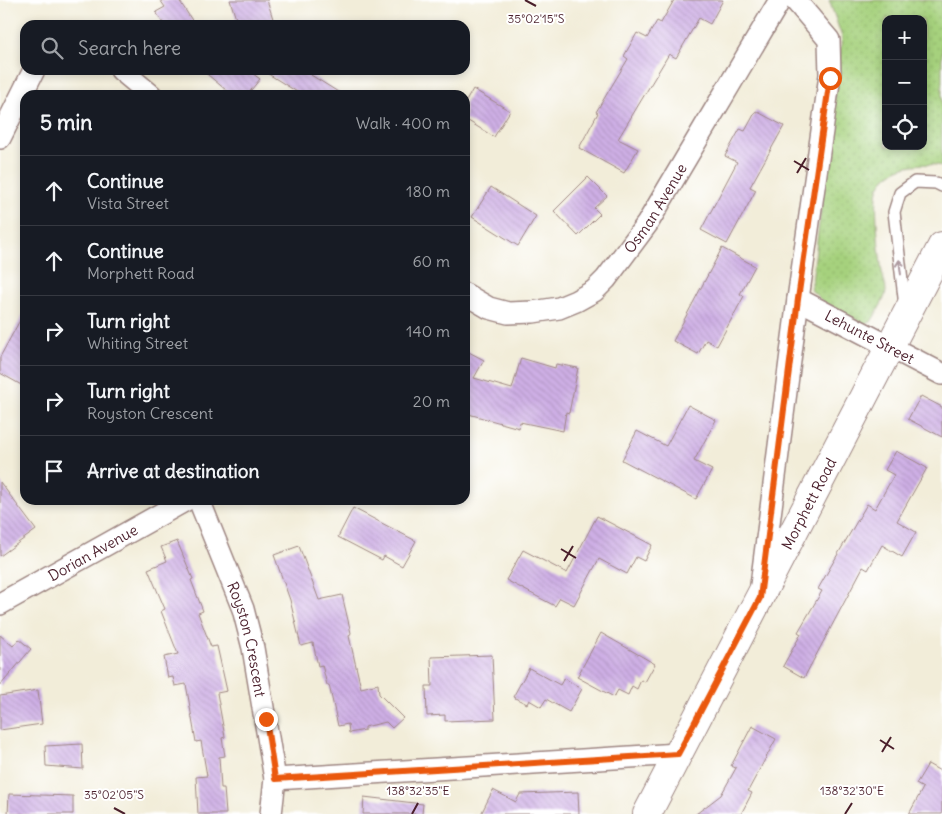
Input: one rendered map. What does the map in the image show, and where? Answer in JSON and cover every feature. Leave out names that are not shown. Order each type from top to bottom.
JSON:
[{"type":"main road","name":"Morphett Road","points":[[647,814],[942,246]]},
{"type":"street","name":"Osman Avenue","points":[[470,297],[489,308],[508,313],[533,312],[559,308],[576,302],[594,291],[606,279],[647,224],[780,0]]},
{"type":"street","points":[[760,598],[831,59],[828,40],[795,0]]},
{"type":"street","points":[[24,90],[32,75]]},
{"type":"street","points":[[127,75],[145,90]]},
{"type":"street","points":[[0,138],[20,98]]},
{"type":"street","name":"Lehunte Street","points":[[798,299],[942,374]]},
{"type":"street","name":"Dorian Avenue","points":[[0,604],[177,505]]},
{"type":"street","name":"Royston Crescent","points":[[201,505],[243,608],[253,648],[275,779],[270,814]]},
{"type":"street","points":[[275,779],[678,754]]},
{"type":"lane","points":[[906,315],[894,212],[900,193],[915,182],[942,186]]},
{"type":"green space","points":[[829,0],[942,0],[942,166],[925,164],[908,166],[892,173],[880,185],[877,201],[877,227],[886,294],[871,322],[863,324],[822,301],[811,290],[842,37]]},
{"type":"building","points":[[160,0],[179,0],[192,20],[161,20],[156,12],[165,7]]},
{"type":"building","points":[[230,0],[267,0],[273,20],[236,20]]},
{"type":"building","points":[[674,0],[723,0],[710,24],[699,18],[676,58],[669,54],[618,139],[638,149],[624,173],[579,148],[598,113],[596,112],[628,59],[624,56],[637,33],[647,38],[657,21],[661,23]]},
{"type":"building","points":[[208,75],[255,75],[260,79],[251,90],[226,90]]},
{"type":"building","points":[[270,75],[311,75],[335,90],[294,90]]},
{"type":"building","points":[[473,89],[510,111],[494,137],[470,122],[470,94]]},
{"type":"building","points":[[756,111],[784,126],[750,187],[756,190],[727,244],[701,230],[737,162],[725,156],[740,129],[745,131]]},
{"type":"building","points":[[588,177],[607,196],[594,208],[600,214],[578,236],[554,211]]},
{"type":"building","points":[[491,187],[536,216],[518,246],[472,217]]},
{"type":"building","points":[[722,248],[755,266],[740,294],[744,296],[717,346],[706,340],[698,354],[673,341]]},
{"type":"building","points":[[20,320],[20,384],[0,373],[0,357]]},
{"type":"building","points":[[470,353],[484,360],[474,378],[512,389],[521,358],[555,368],[556,364],[578,368],[569,413],[566,412],[563,431],[520,422],[519,428],[470,414]]},
{"type":"building","points":[[921,396],[942,407],[942,437],[908,419]]},
{"type":"building","points":[[688,405],[716,420],[694,461],[712,470],[696,499],[622,460],[637,431],[666,446]]},
{"type":"building","points":[[896,451],[927,468],[897,521],[916,532],[902,557],[882,545],[868,570],[863,567],[804,678],[783,666],[801,634],[798,632],[822,591],[818,589],[867,504],[875,509],[894,475],[885,470]]},
{"type":"building","points":[[0,482],[36,530],[0,556]]},
{"type":"building","points":[[353,508],[416,541],[402,566],[384,556],[382,560],[338,537]]},
{"type":"building","points":[[597,516],[652,545],[644,561],[636,557],[627,574],[599,559],[574,605],[560,598],[555,606],[506,580],[523,550],[567,573]]},
{"type":"building","points":[[177,541],[193,579],[191,580],[203,611],[198,613],[211,647],[217,646],[227,691],[217,693],[225,737],[222,738],[225,756],[219,757],[221,788],[224,788],[226,814],[198,814],[196,777],[207,776],[201,741],[196,742],[186,684],[175,686],[173,677],[168,678],[164,657],[178,654],[161,611],[165,609],[148,569],[167,561],[161,547]]},
{"type":"building","points":[[299,546],[319,600],[342,595],[361,688],[378,684],[379,694],[403,718],[392,728],[386,722],[365,727],[365,730],[349,733],[348,724],[338,726],[329,685],[327,685],[322,665],[318,666],[313,643],[301,646],[290,600],[274,555]]},
{"type":"building","points":[[601,633],[655,664],[645,682],[641,680],[637,689],[632,686],[628,695],[618,690],[614,697],[577,677]]},
{"type":"building","points":[[0,635],[13,646],[19,639],[31,649],[0,686]]},
{"type":"building","points":[[492,655],[495,719],[445,721],[445,715],[427,716],[426,686],[432,686],[431,657]]},
{"type":"building","points":[[529,668],[560,685],[564,678],[582,689],[569,712],[546,699],[541,707],[529,700],[527,704],[513,697]]},
{"type":"building","points":[[38,690],[42,724],[0,730],[0,696]]},
{"type":"building","points":[[752,726],[776,739],[748,791],[752,793],[741,814],[696,814],[721,795],[736,768],[731,766]]},
{"type":"building","points":[[82,744],[83,769],[46,766],[45,746]]},
{"type":"building","points":[[928,764],[942,772],[942,814],[909,814],[923,788],[916,784]]},
{"type":"building","points":[[493,790],[516,802],[520,794],[578,792],[579,814],[481,814]]},
{"type":"building","points":[[9,794],[73,796],[73,814],[8,814]]},
{"type":"building","points":[[364,797],[423,804],[422,814],[363,814]]},
{"type":"route","points":[[266,719],[275,779],[678,754],[760,598],[798,299],[830,78]]}]
